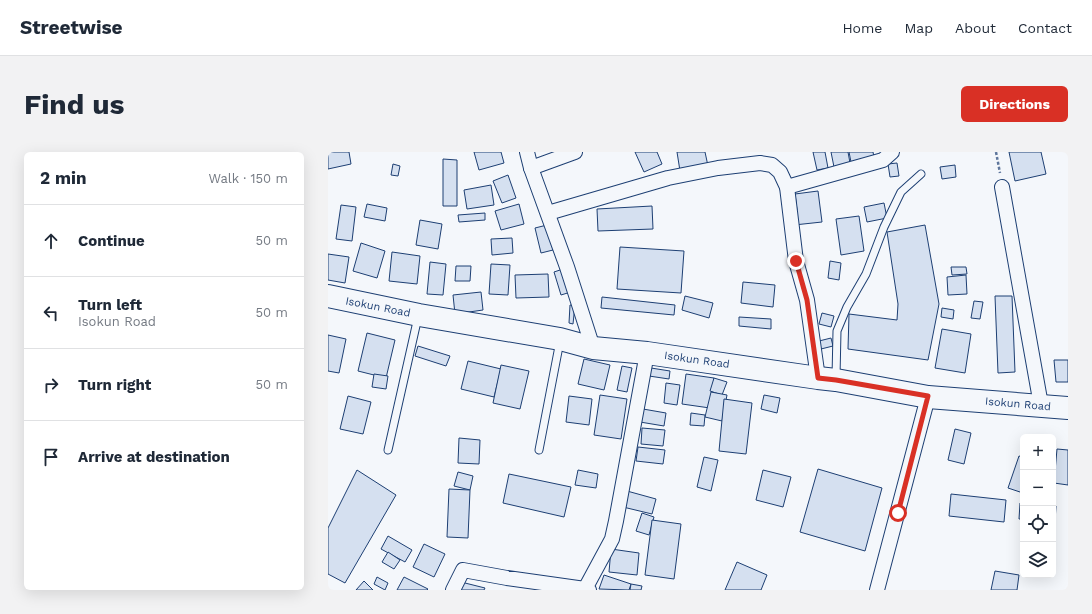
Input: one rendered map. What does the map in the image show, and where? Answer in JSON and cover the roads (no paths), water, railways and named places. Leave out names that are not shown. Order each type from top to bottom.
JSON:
[{"type":"main road","name":"Isokun Road","points":[[328,296],[419,315],[560,339],[593,348],[647,353],[827,379],[928,396],[1068,408]]},
{"type":"street","points":[[527,152],[531,168],[548,213],[593,348]]},
{"type":"street","points":[[531,168],[575,152]]},
{"type":"street","points":[[787,187],[883,160],[892,152]]},
{"type":"street","points":[[548,213],[668,178],[718,168],[760,163],[772,165],[780,172],[787,187],[796,261],[827,379]]},
{"type":"street","points":[[1002,187],[1041,405]]},
{"type":"street","points":[[453,590],[463,570],[507,578],[587,589],[612,539],[647,353]]},
{"type":"street","points":[[877,590],[928,396]]},
{"type":"lane","points":[[827,379],[837,331],[847,307],[866,274],[884,227],[901,192],[921,174]]},
{"type":"lane","points":[[388,450],[419,315]]},
{"type":"lane","points":[[539,450],[560,339]]}]
